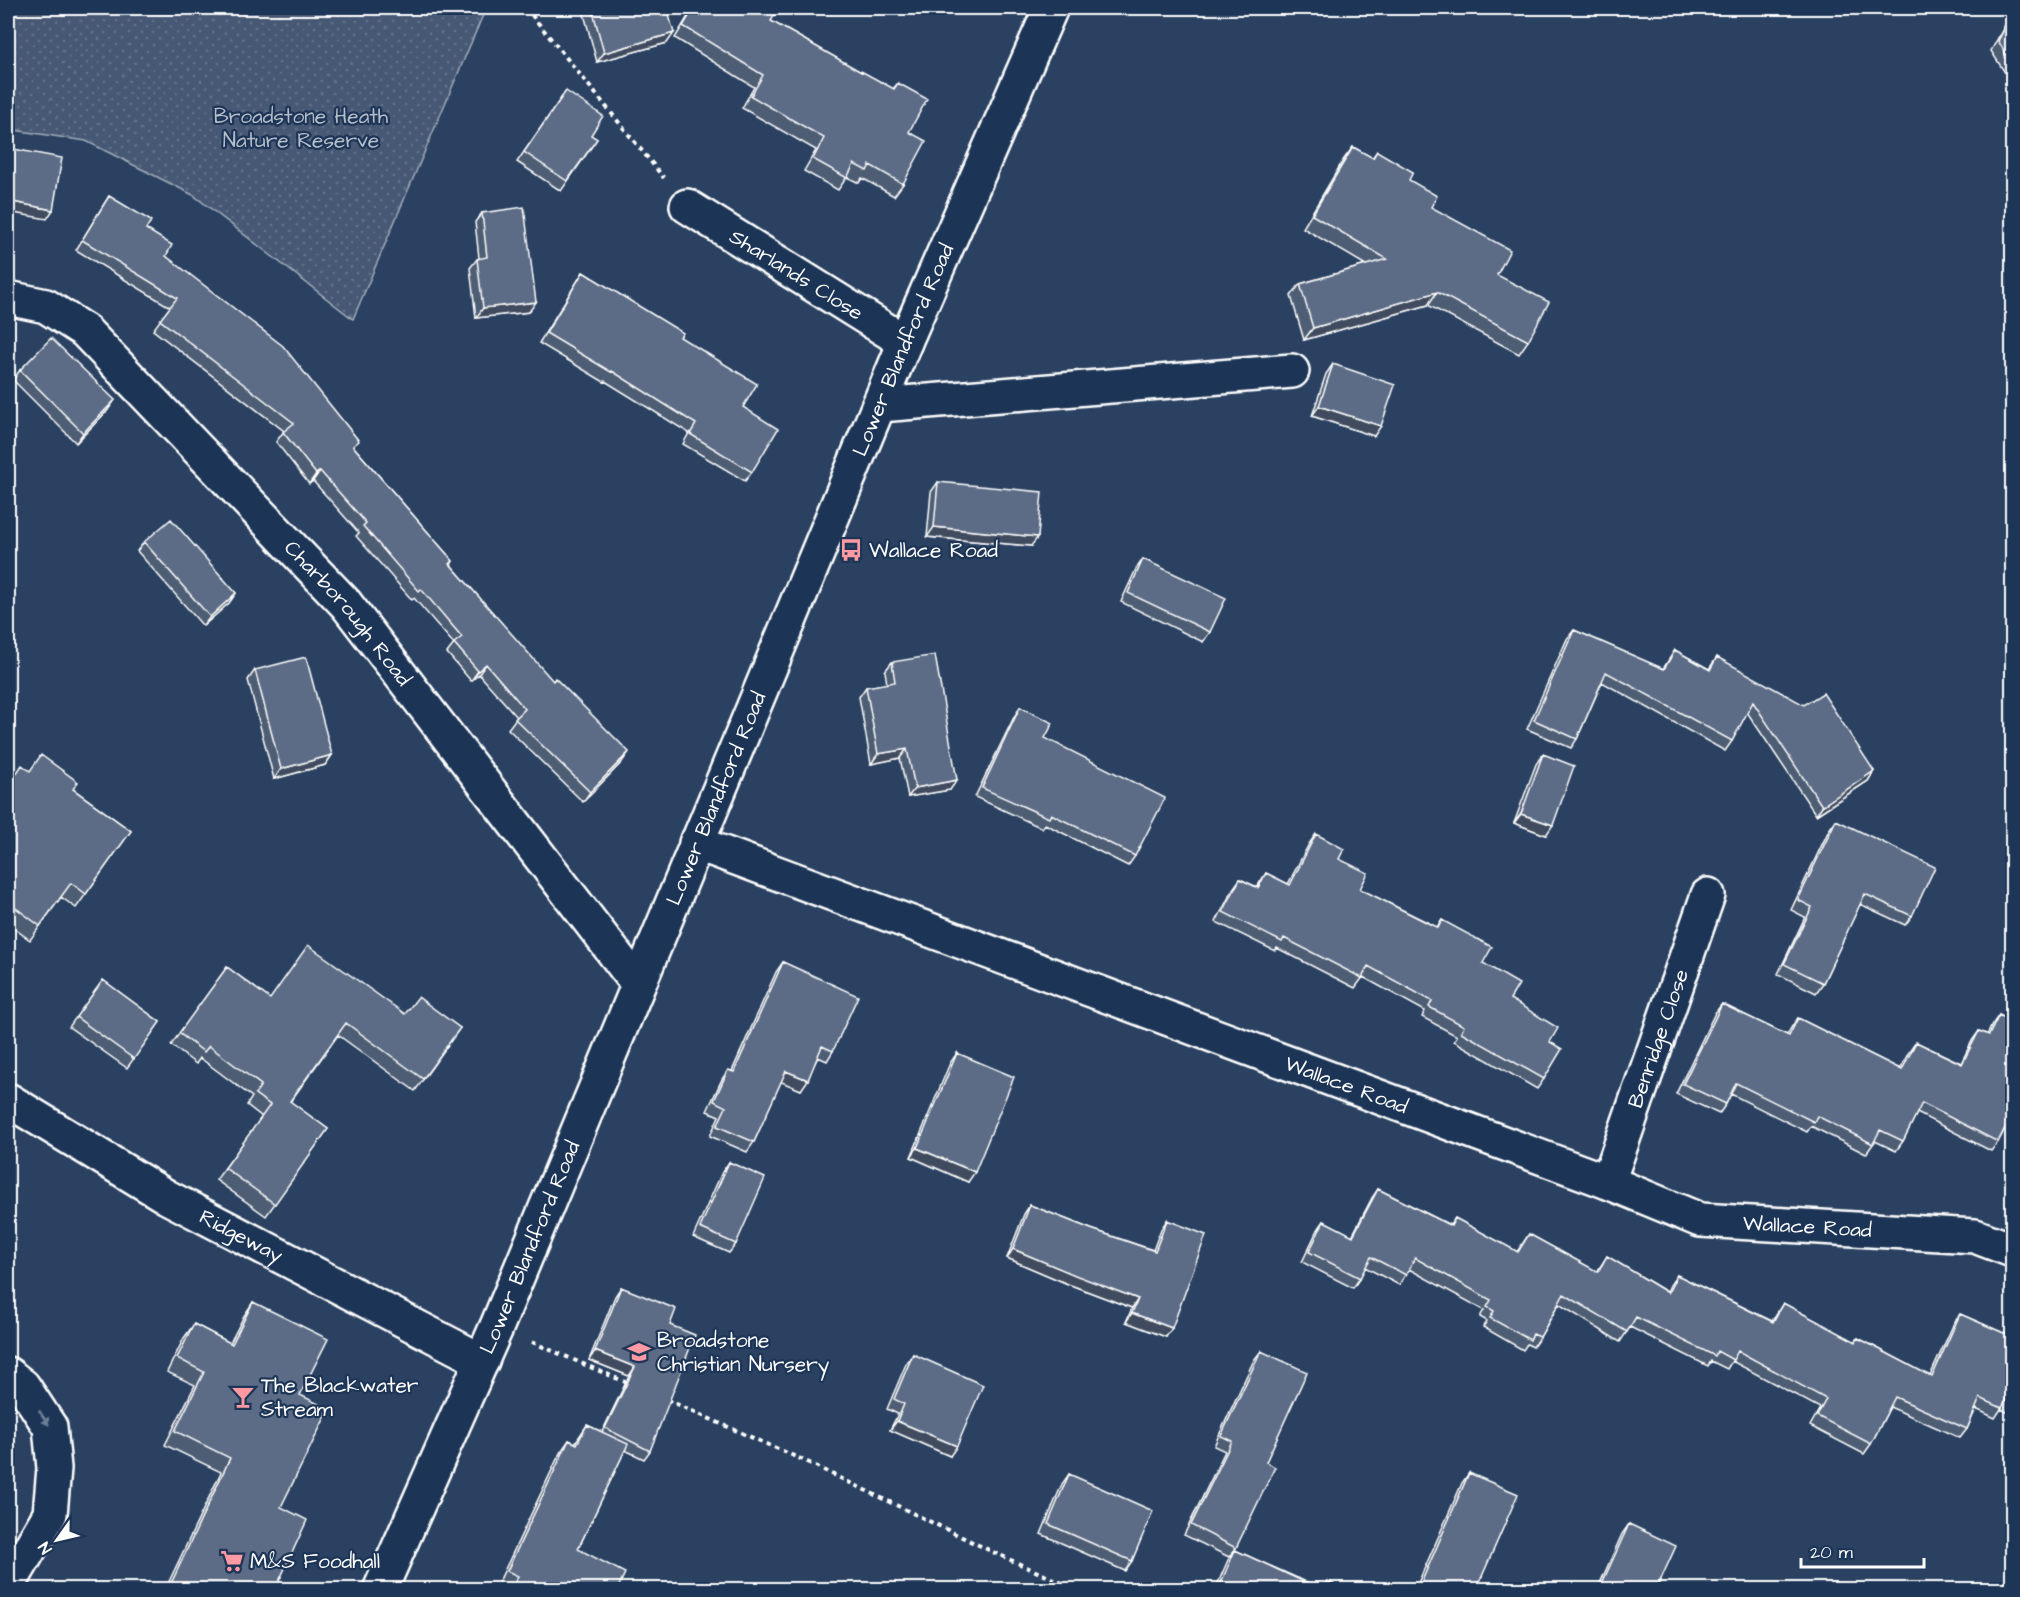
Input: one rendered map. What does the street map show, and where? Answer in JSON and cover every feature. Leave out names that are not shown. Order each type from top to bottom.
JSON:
[{"type":"street","name":"Lower Blandford Road","points":[[380,1590],[497,1326],[905,342],[1051,8]]},
{"type":"street","name":"Sharlands Close","points":[[687,206],[905,342]]},
{"type":"street","name":"Charborough Road","points":[[8,298],[46,306],[85,332],[346,604],[638,984]]},
{"type":"street","points":[[880,405],[1292,371]]},
{"type":"street","name":"Wallace Road","points":[[696,843],[1608,1182],[1700,1220],[1975,1236],[2013,1250]]},
{"type":"street","name":"Benridge Close","points":[[1608,1182],[1708,895]]},
{"type":"street","name":"Ridgeway","points":[[10,1106],[167,1197],[482,1361]]},
{"type":"street","points":[[8,1374],[22,1386],[50,1427],[54,1467],[50,1514],[8,1586]]},
{"type":"path","points":[[526,8],[687,206]]},
{"type":"path","points":[[497,1326],[639,1388]]},
{"type":"path","points":[[661,1398],[803,1460],[995,1553],[1078,1590]]},
{"type":"green space","name":"Broadstone Heath Nature Reserve","points":[[8,8],[486,8],[353,319],[193,195],[86,141],[8,129]]},
{"type":"building","points":[[592,8],[667,8],[674,33],[604,53]]},
{"type":"building","points":[[694,8],[765,8],[776,13],[771,21],[861,72],[894,89],[898,83],[927,99],[909,132],[926,141],[903,184],[870,165],[867,171],[854,164],[847,178],[813,159],[824,138],[751,96],[763,75],[683,26]]},
{"type":"building","points":[[2013,15],[2013,65],[1998,41]]},
{"type":"building","points":[[566,91],[603,116],[591,135],[597,139],[567,181],[524,152]]},
{"type":"building","points":[[1353,147],[1373,158],[1377,151],[1413,172],[1409,180],[1437,196],[1431,207],[1510,250],[1497,275],[1549,302],[1528,341],[1437,292],[1313,328],[1300,284],[1387,259],[1312,215]]},
{"type":"building","points":[[8,148],[62,158],[53,210],[8,201]]},
{"type":"building","points":[[109,196],[151,221],[146,229],[172,245],[166,256],[283,346],[359,441],[353,446],[453,561],[450,564],[553,681],[555,678],[629,752],[590,792],[515,719],[525,709],[486,664],[478,671],[454,643],[462,637],[363,526],[366,523],[320,471],[316,474],[283,432],[294,423],[160,320],[177,298],[82,240]]},
{"type":"building","points":[[524,207],[536,302],[483,308],[477,259],[487,257],[482,213]]},
{"type":"building","points":[[583,272],[683,333],[680,337],[757,384],[743,407],[778,429],[752,472],[690,434],[696,424],[546,333]]},
{"type":"building","points":[[51,338],[115,400],[83,433],[20,370]]},
{"type":"building","points":[[1333,364],[1395,385],[1381,426],[1319,406]]},
{"type":"building","points":[[938,482],[1042,492],[1038,537],[934,527]]},
{"type":"building","points":[[171,519],[236,593],[210,617],[144,542]]},
{"type":"building","points":[[1143,559],[1226,598],[1210,632],[1128,593]]},
{"type":"building","points":[[1574,630],[1664,669],[1675,650],[1710,670],[1717,657],[1804,705],[1823,693],[1874,771],[1822,806],[1753,702],[1732,741],[1606,672],[1577,739],[1534,720]]},
{"type":"building","points":[[935,655],[957,780],[915,788],[907,749],[878,754],[866,687],[895,682],[892,662]]},
{"type":"building","points":[[306,657],[332,755],[281,769],[255,670]]},
{"type":"building","points":[[1020,707],[1053,723],[1045,738],[1165,798],[1135,856],[1051,814],[1049,818],[982,788]]},
{"type":"building","points":[[1543,754],[1574,766],[1553,825],[1521,814]]},
{"type":"building","points":[[41,755],[78,782],[73,789],[131,831],[86,894],[71,883],[40,926],[8,902],[8,818],[12,812],[8,809],[8,786],[22,765],[30,771]]},
{"type":"building","points":[[1836,820],[1935,867],[1912,916],[1865,894],[1823,983],[1784,964],[1812,907],[1798,900]]},
{"type":"building","points":[[1316,834],[1344,849],[1339,859],[1368,873],[1360,889],[1438,928],[1442,920],[1492,947],[1483,963],[1519,984],[1510,999],[1558,1028],[1550,1042],[1562,1049],[1544,1079],[1461,1032],[1464,1026],[1429,1007],[1432,1001],[1368,966],[1362,978],[1284,938],[1282,942],[1223,912],[1240,879],[1258,888],[1266,873],[1290,885]]},
{"type":"building","points":[[308,945],[405,1014],[418,997],[460,1028],[423,1079],[346,1023],[290,1101],[328,1129],[275,1204],[225,1168],[270,1105],[255,1094],[261,1085],[209,1046],[204,1052],[179,1033],[227,967],[270,999]]},
{"type":"building","points":[[783,962],[858,996],[833,1051],[822,1046],[808,1080],[786,1071],[754,1142],[717,1126],[726,1107],[714,1101],[728,1070],[734,1072]]},
{"type":"building","points":[[103,980],[160,1022],[134,1059],[76,1017]]},
{"type":"building","points":[[1722,1004],[1789,1036],[1798,1018],[1902,1070],[1916,1042],[1962,1064],[1979,1031],[1989,1035],[1999,1015],[2013,1022],[2013,1119],[2010,1118],[1998,1142],[1922,1103],[1903,1141],[1880,1130],[1873,1144],[1817,1116],[1814,1122],[1736,1083],[1726,1104],[1683,1084]]},
{"type":"building","points":[[957,1053],[1014,1077],[975,1172],[917,1148]]},
{"type":"building","points":[[729,1162],[765,1178],[736,1244],[700,1228]]},
{"type":"building","points":[[1378,1189],[1451,1226],[1455,1218],[1518,1252],[1529,1234],[1598,1272],[1607,1256],[1668,1293],[1677,1275],[1773,1322],[1783,1303],[1856,1342],[1858,1338],[1932,1377],[1960,1314],[2013,1337],[2013,1402],[2006,1399],[2002,1408],[1980,1398],[1967,1429],[1895,1397],[1871,1444],[1817,1416],[1826,1399],[1738,1351],[1733,1360],[1717,1351],[1715,1356],[1636,1317],[1627,1332],[1564,1294],[1540,1337],[1533,1334],[1530,1340],[1490,1318],[1494,1311],[1487,1307],[1491,1300],[1415,1258],[1406,1275],[1371,1257],[1360,1278],[1309,1252],[1324,1221],[1353,1236]]},
{"type":"building","points":[[1030,1205],[1155,1251],[1167,1220],[1206,1235],[1172,1328],[1132,1313],[1138,1299],[1013,1249]]},
{"type":"building","points":[[621,1287],[676,1309],[670,1325],[695,1335],[650,1451],[605,1428],[635,1367],[595,1351]]},
{"type":"building","points":[[253,1302],[328,1339],[300,1395],[329,1409],[281,1507],[307,1520],[275,1590],[168,1590],[230,1458],[175,1431],[204,1372],[177,1358],[194,1324],[232,1344]]},
{"type":"building","points":[[1261,1351],[1307,1372],[1266,1462],[1275,1467],[1236,1548],[1191,1525],[1232,1441],[1221,1436]]},
{"type":"building","points":[[913,1354],[983,1385],[957,1446],[897,1421],[904,1404],[894,1399]]},
{"type":"building","points":[[587,1425],[628,1444],[578,1549],[625,1573],[617,1590],[511,1590],[518,1576],[507,1571],[569,1440],[577,1444]]},
{"type":"building","points":[[1469,1473],[1518,1494],[1476,1590],[1418,1590]]},
{"type":"building","points":[[1069,1474],[1153,1511],[1132,1561],[1048,1524]]},
{"type":"building","points":[[1629,1524],[1676,1546],[1656,1590],[1599,1590]]},
{"type":"building","points":[[1235,1550],[1322,1590],[1218,1590]]},
{"type":"building","points":[[1327,1581],[1345,1590],[1323,1590]]},
{"type":"place","name":"Wallace Road","points":[[851,550]]},
{"type":"place","name":"Broadstone Christian Nursery","points":[[639,1352]]},
{"type":"place","name":"The Blackwater Stream","points":[[243,1397]]},
{"type":"place","name":"M&S Foodhall","points":[[232,1561]]}]
